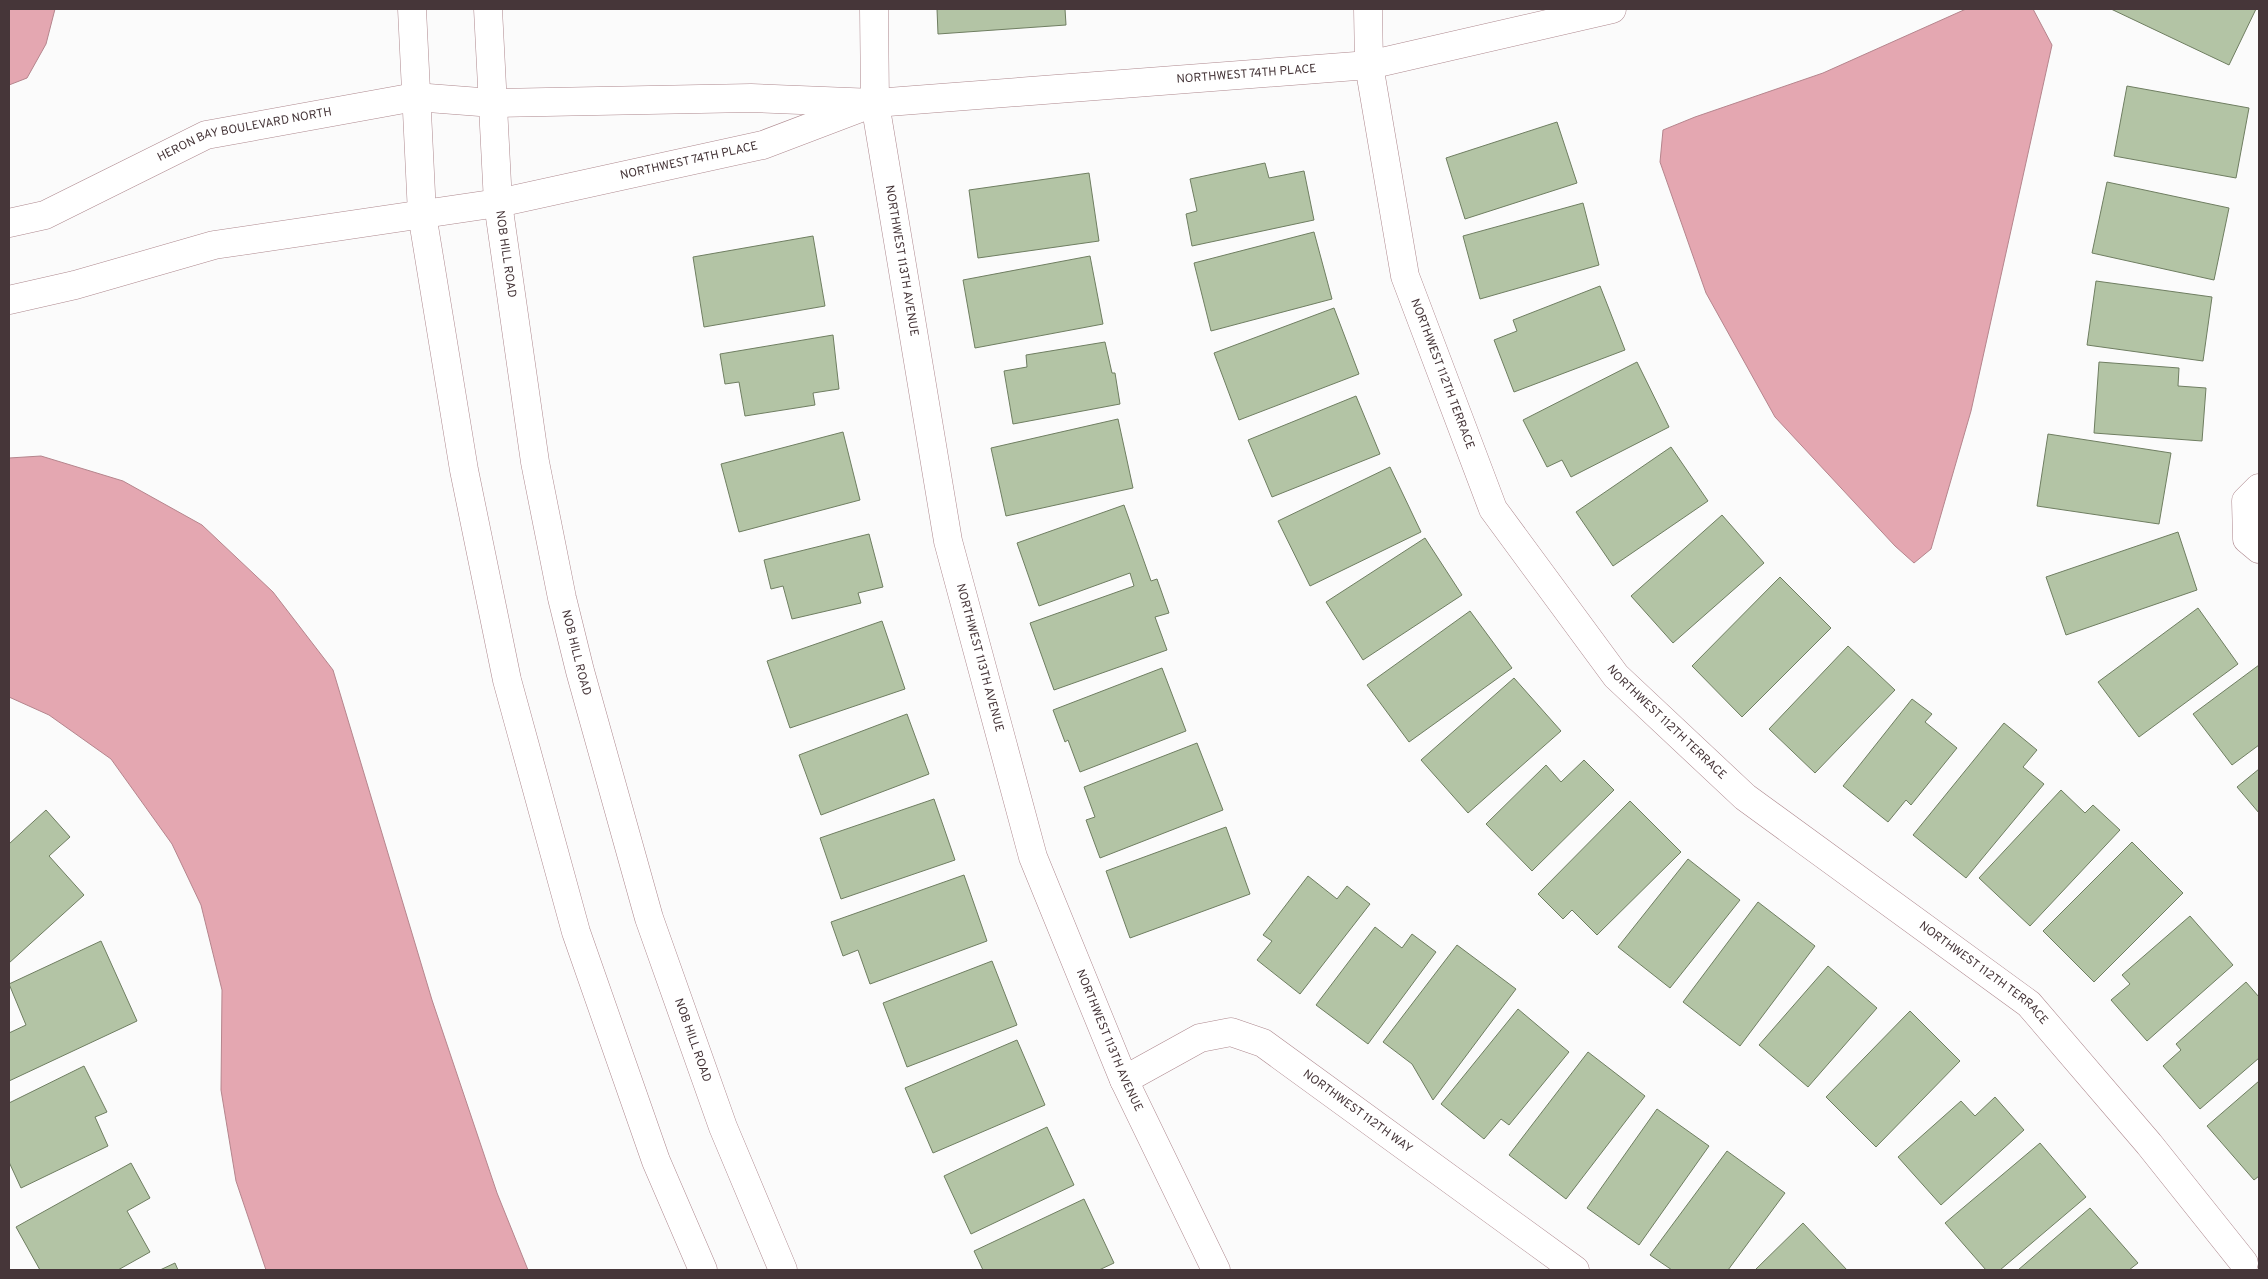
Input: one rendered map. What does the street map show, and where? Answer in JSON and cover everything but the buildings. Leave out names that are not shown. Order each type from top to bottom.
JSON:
[{"type":"street","points":[[412,9],[422,214],[464,470],[506,680],[576,932],[656,1161],[703,1270]]},
{"type":"street","name":"NOB HILL ROAD","points":[[488,9],[498,203],[535,462],[580,670],[649,918],[723,1127],[783,1270]]},
{"type":"street","name":"NORTHWEST 113TH AVENUE","points":[[874,9],[875,103],[948,541],[1033,857],[1124,1080],[1216,1270]]},
{"type":"street","name":"NORTHWEST 112TH TERRACE","points":[[1368,9],[1369,65],[1405,276],[1493,509],[1616,676],[1745,797],[2029,1004],[2246,1261]]},
{"type":"street","name":"NORTHWEST 74TH PLACE","points":[[493,103],[751,98],[875,103],[1369,65],[1612,9]]},
{"type":"street","name":"HERON BAY BOULEVARD NORTH","points":[[9,223],[45,215],[206,135],[415,97],[493,103]]},
{"type":"street","name":"NORTHWEST 74TH PLACE","points":[[498,203],[763,145],[875,103]]},
{"type":"street","points":[[9,300],[75,285],[214,245],[498,203]]},
{"type":"street","points":[[2259,488],[2246,501],[2248,539],[2259,549]]},
{"type":"street","name":"NORTHWEST 112TH WAY","points":[[1124,1080],[1200,1038],[1230,1032],[1263,1043],[1575,1270]]},
{"type":"shaded area","points":[[9,9],[55,9],[46,44],[27,78],[9,85]]},
{"type":"shaded area","points":[[1966,9],[2033,9],[2052,45],[1971,411],[1931,549],[1914,563],[1895,546],[1775,417],[1706,293],[1660,162],[1663,130],[1695,117],[1823,73]]},
{"type":"shaded area","points":[[41,456],[123,481],[202,525],[273,592],[333,670],[432,1000],[497,1193],[528,1270],[266,1270],[236,1181],[221,1090],[222,990],[201,905],[172,844],[111,759],[49,715],[9,697],[9,458]]}]
